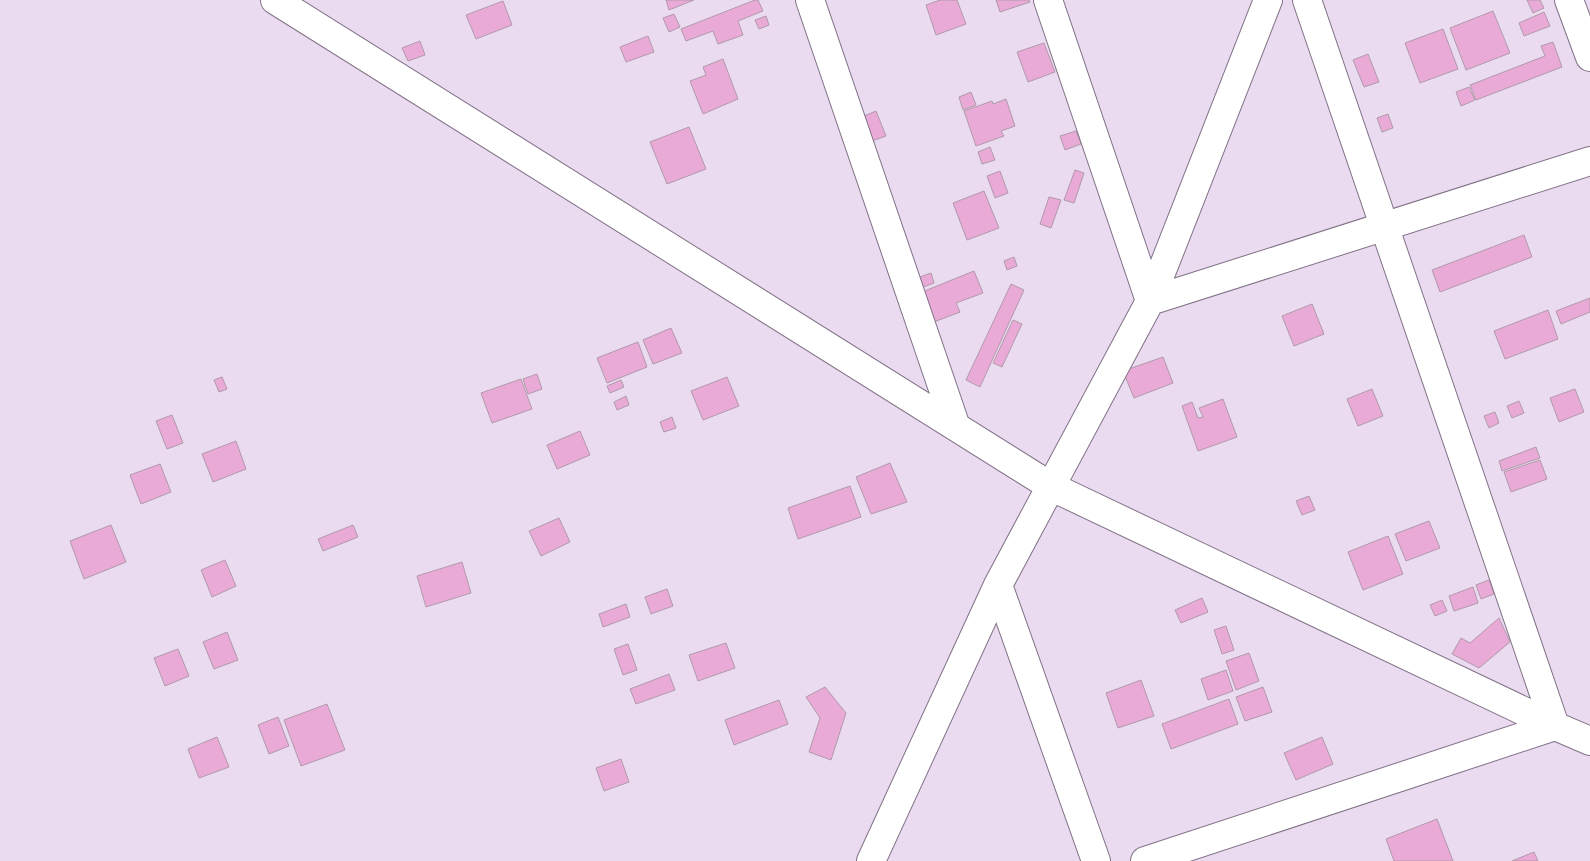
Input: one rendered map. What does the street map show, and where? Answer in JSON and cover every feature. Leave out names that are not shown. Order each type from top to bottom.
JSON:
[{"type":"street","points":[[275,0],[1052,487],[1590,741]]},
{"type":"street","points":[[810,0],[956,427]]},
{"type":"street","points":[[1048,0],[1150,301]]},
{"type":"street","points":[[871,860],[998,586],[1150,301],[1268,0]]},
{"type":"street","points":[[1307,0],[1555,726]]},
{"type":"street","points":[[1569,0],[1590,57]]},
{"type":"street","points":[[1150,301],[1590,161]]},
{"type":"street","points":[[998,586],[1096,861]]},
{"type":"street","points":[[1145,861],[1555,726]]},
{"type":"building","points":[[666,0],[694,0],[669,10]]},
{"type":"building","points":[[758,0],[763,11],[738,21],[743,35],[718,44],[713,31],[686,41],[681,29]]},
{"type":"building","points":[[940,0],[957,0],[966,24],[936,35],[926,5]]},
{"type":"building","points":[[996,0],[1029,0],[1030,2],[1000,12]]},
{"type":"building","points":[[1527,0],[1540,0],[1544,8],[1533,13]]},
{"type":"building","points":[[503,1],[512,25],[476,39],[466,15]]},
{"type":"building","points":[[1493,11],[1510,53],[1466,70],[1450,28]]},
{"type":"building","points":[[1544,12],[1550,26],[1524,36],[1519,23]]},
{"type":"building","points":[[674,14],[680,27],[669,32],[663,18]]},
{"type":"building","points":[[766,16],[769,25],[759,29],[755,20]]},
{"type":"building","points":[[1443,29],[1458,69],[1420,83],[1405,43]]},
{"type":"building","points":[[648,36],[654,52],[626,62],[620,47]]},
{"type":"building","points":[[420,41],[425,55],[408,61],[402,48]]},
{"type":"building","points":[[1553,42],[1562,67],[1476,100],[1470,85],[1545,56],[1541,46]]},
{"type":"building","points":[[1044,43],[1055,72],[1028,82],[1017,52]]},
{"type":"building","points":[[1368,54],[1379,82],[1364,87],[1353,60]]},
{"type":"building","points":[[723,59],[738,99],[703,114],[690,81],[706,75],[703,67]]},
{"type":"building","points":[[1469,87],[1475,100],[1461,106],[1456,92]]},
{"type":"building","points":[[971,92],[976,105],[963,110],[959,97]]},
{"type":"building","points":[[1006,99],[1015,126],[1001,131],[1004,136],[976,146],[964,111],[992,101],[993,104]]},
{"type":"building","points":[[876,111],[886,136],[872,141],[862,117]]},
{"type":"building","points":[[1388,114],[1393,128],[1382,132],[1377,118]]},
{"type":"building","points":[[689,127],[706,169],[667,184],[650,142]]},
{"type":"building","points":[[1076,131],[1081,144],[1065,150],[1060,136]]},
{"type":"building","points":[[990,147],[995,160],[982,164],[978,152]]},
{"type":"building","points":[[1075,170],[1084,173],[1074,203],[1064,200]]},
{"type":"building","points":[[1000,171],[1008,193],[995,198],[987,176]]},
{"type":"building","points":[[984,191],[999,228],[967,240],[953,203]]},
{"type":"building","points":[[1049,197],[1061,200],[1051,228],[1040,224]]},
{"type":"building","points":[[1524,235],[1532,257],[1440,292],[1432,270]]},
{"type":"building","points":[[1014,257],[1017,266],[1007,270],[1004,261]]},
{"type":"building","points":[[974,271],[983,293],[956,303],[960,312],[934,322],[922,292]]},
{"type":"building","points":[[931,273],[934,283],[921,288],[917,278]]},
{"type":"building","points":[[1011,284],[1024,290],[980,387],[966,380]]},
{"type":"building","points":[[1590,298],[1590,312],[1561,324],[1556,311]]},
{"type":"building","points":[[1312,304],[1324,334],[1294,346],[1282,316]]},
{"type":"building","points":[[1548,310],[1558,339],[1505,359],[1494,331]]},
{"type":"building","points":[[1013,320],[1022,324],[1002,367],[993,363]]},
{"type":"building","points":[[671,328],[682,353],[653,364],[643,340]]},
{"type":"building","points":[[638,342],[647,367],[607,383],[597,358]]},
{"type":"building","points":[[1163,357],[1173,383],[1134,398],[1123,371]]},
{"type":"building","points":[[537,374],[542,389],[528,394],[523,379]]},
{"type":"building","points":[[222,377],[227,389],[219,392],[214,380]]},
{"type":"building","points":[[727,377],[739,406],[703,420],[691,391]]},
{"type":"building","points":[[521,379],[532,409],[492,423],[481,393]]},
{"type":"building","points":[[621,380],[624,387],[610,393],[607,386]]},
{"type":"building","points":[[1372,389],[1383,416],[1358,426],[1347,399]]},
{"type":"building","points":[[1575,389],[1584,412],[1559,422],[1550,398]]},
{"type":"building","points":[[626,396],[629,405],[617,410],[614,402]]},
{"type":"building","points":[[1223,399],[1237,437],[1198,451],[1182,406],[1192,402],[1198,418],[1203,417],[1199,408]]},
{"type":"building","points":[[1519,401],[1524,413],[1512,418],[1507,406]]},
{"type":"building","points":[[1495,412],[1499,423],[1489,428],[1484,416]]},
{"type":"building","points":[[172,415],[183,443],[167,449],[156,421]]},
{"type":"building","points":[[672,417],[676,428],[664,432],[660,422]]},
{"type":"building","points":[[580,431],[590,455],[557,469],[547,445]]},
{"type":"building","points":[[236,441],[246,469],[213,482],[202,454]]},
{"type":"building","points":[[1536,447],[1540,458],[1502,471],[1499,461]]},
{"type":"building","points":[[1540,460],[1547,479],[1511,492],[1504,472]]},
{"type":"building","points":[[890,463],[907,502],[871,514],[856,477]]},
{"type":"building","points":[[160,464],[171,492],[141,504],[130,475]]},
{"type":"building","points":[[850,486],[861,517],[798,539],[788,508]]},
{"type":"building","points":[[1309,496],[1315,510],[1302,515],[1296,501]]},
{"type":"building","points":[[559,518],[570,542],[541,556],[529,531]]},
{"type":"building","points":[[1429,521],[1440,548],[1406,561],[1395,534]]},
{"type":"building","points":[[111,525],[126,562],[84,579],[70,541]]},
{"type":"building","points":[[353,525],[358,537],[323,551],[318,539]]},
{"type":"building","points":[[1388,536],[1403,574],[1363,590],[1348,552]]},
{"type":"building","points":[[225,560],[236,586],[212,597],[201,570]]},
{"type":"building","points":[[462,562],[471,593],[426,607],[417,576]]},
{"type":"building","points":[[1489,580],[1494,594],[1481,599],[1476,585]]},
{"type":"building","points":[[1473,587],[1478,603],[1454,611],[1449,596]]},
{"type":"building","points":[[667,589],[673,606],[651,614],[645,597]]},
{"type":"building","points":[[1202,598],[1208,612],[1181,623],[1175,610]]},
{"type":"building","points":[[1442,600],[1447,611],[1435,616],[1430,605]]},
{"type":"building","points":[[626,604],[630,617],[603,627],[599,614]]},
{"type":"building","points":[[1499,618],[1510,642],[1479,668],[1452,654],[1461,638],[1470,643]]},
{"type":"building","points":[[1226,626],[1234,650],[1222,654],[1214,630]]},
{"type":"building","points":[[227,632],[238,660],[214,669],[203,642]]},
{"type":"building","points":[[726,643],[735,668],[698,681],[689,655]]},
{"type":"building","points":[[628,644],[637,670],[623,675],[614,649]]},
{"type":"building","points":[[178,649],[189,676],[165,686],[154,658]]},
{"type":"building","points":[[1249,653],[1259,681],[1236,690],[1226,661]]},
{"type":"building","points":[[1226,670],[1233,691],[1208,700],[1201,679]]},
{"type":"building","points":[[669,674],[675,690],[636,704],[630,689]]},
{"type":"building","points":[[1141,680],[1154,716],[1118,728],[1106,693]]},
{"type":"building","points":[[825,687],[846,713],[831,760],[809,752],[820,718],[806,697]]},
{"type":"building","points":[[1263,687],[1272,712],[1245,721],[1236,697]]},
{"type":"building","points":[[1229,699],[1238,724],[1171,749],[1162,724]]},
{"type":"building","points":[[779,700],[788,724],[734,745],[725,720]]},
{"type":"building","points":[[327,704],[345,750],[301,766],[284,720]]},
{"type":"building","points":[[278,717],[289,746],[269,754],[258,725]]},
{"type":"building","points":[[217,737],[229,767],[199,778],[188,749]]},
{"type":"building","points":[[1322,737],[1333,764],[1296,780],[1284,753]]},
{"type":"building","points":[[621,759],[629,782],[604,791],[596,768]]},
{"type":"building","points":[[1437,819],[1453,861],[1394,861],[1386,839]]},
{"type":"building","points":[[1534,852],[1538,861],[1512,861]]}]
